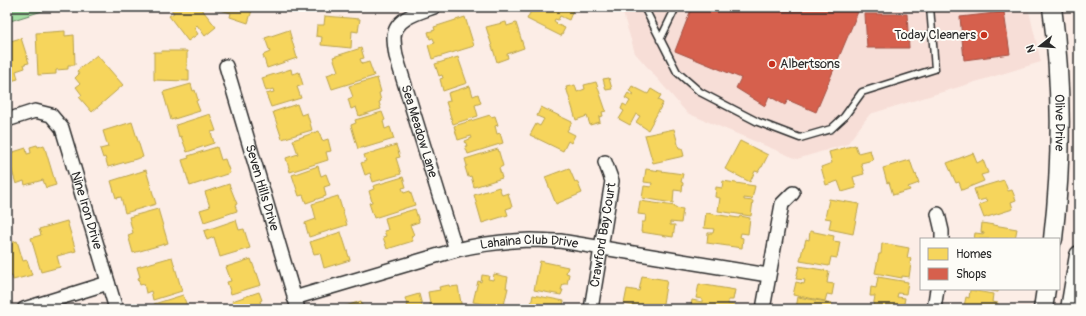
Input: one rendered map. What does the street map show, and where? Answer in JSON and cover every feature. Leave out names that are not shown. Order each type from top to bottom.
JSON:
[{"type":"main road","name":"Olive Drive","points":[[1052,7],[1058,69],[1060,121],[1059,173],[1053,238]]},
{"type":"main road","points":[[1070,309],[1079,255]]},
{"type":"main road","points":[[1043,309],[1046,290]]},
{"type":"street","name":"Sea Meadow Lane","points":[[434,7],[408,16],[399,25],[394,36],[396,56],[456,250]]},
{"type":"street","name":"Seven Hills Drive","points":[[226,66],[296,304]]},
{"type":"street","name":"Nine Iron Drive","points":[[7,120],[35,111],[51,115],[62,128],[116,309]]},
{"type":"street","name":"Crawford Bay Court","points":[[591,309],[612,181],[605,162]]},
{"type":"street","points":[[763,309],[782,204],[793,193]]},
{"type":"street","points":[[938,214],[942,238]]},
{"type":"street","name":"Lahaina Club Drive","points":[[296,304],[456,250],[502,241],[560,241],[768,275]]},
{"type":"street","points":[[24,309],[108,283]]},
{"type":"street","points":[[934,309],[937,290]]},
{"type":"lane","points":[[644,7],[676,72],[700,92],[758,122],[800,138],[830,129],[844,117],[862,92],[936,69],[930,7]]},
{"type":"lane","points":[[660,40],[676,7]]},
{"type":"shaded area","points":[[621,7],[1028,7],[1041,62],[870,114],[847,144],[797,159],[687,113],[635,53]]},
{"type":"green space","points":[[7,7],[55,7],[7,22]]},
{"type":"building: Homes","points":[[200,7],[216,27],[205,36],[197,25],[194,28],[198,34],[188,41],[169,16],[174,13],[170,8]]},
{"type":"building: Homes","points":[[222,7],[253,7],[248,23],[230,17],[231,13],[221,10]]},
{"type":"building: Homes","points":[[528,7],[570,7],[569,8],[573,10],[569,20],[560,16],[558,20],[555,19],[554,21],[557,23],[556,24],[565,28],[561,36],[527,19],[531,11],[527,9]]},
{"type":"building: Homes","points":[[325,16],[360,19],[358,32],[352,31],[351,48],[321,45],[322,37],[316,36],[317,25],[324,25]]},
{"type":"building: Homes","points":[[465,17],[474,46],[432,59],[428,45],[435,43],[433,38],[430,39],[428,32],[435,30],[434,27]]},
{"type":"building: Homes","points":[[506,22],[507,26],[516,23],[524,48],[507,54],[508,58],[497,62],[486,27]]},
{"type":"building: Homes","points":[[289,30],[297,58],[267,68],[263,55],[270,52],[265,38]]},
{"type":"building: Homes","points":[[65,31],[65,36],[74,35],[75,65],[68,65],[68,69],[56,70],[56,74],[38,75],[36,33]]},
{"type":"building: Homes","points":[[21,38],[29,63],[24,64],[25,68],[16,71],[18,79],[7,82],[7,42]]},
{"type":"building: Homes","points":[[361,48],[364,58],[360,59],[362,64],[369,62],[374,76],[332,89],[327,75],[338,71],[333,57]]},
{"type":"building: Homes","points":[[187,51],[187,70],[189,70],[189,81],[154,80],[154,52]]},
{"type":"building: Homes","points":[[97,55],[123,85],[92,112],[79,97],[82,95],[76,87],[80,84],[75,78],[79,74],[77,71]]},
{"type":"building: Homes","points":[[458,57],[467,83],[443,91],[440,79],[443,78],[442,75],[439,76],[435,64]]},
{"type":"building: Homes","points":[[291,69],[292,74],[299,72],[303,85],[297,87],[301,98],[271,107],[266,94],[274,92],[273,89],[266,91],[262,78]]},
{"type":"building: Homes","points":[[377,78],[381,92],[379,93],[381,101],[379,102],[381,109],[359,116],[356,107],[351,109],[348,99],[353,97],[349,86]]},
{"type":"building: Homes","points":[[609,78],[612,89],[606,90],[603,79]]},
{"type":"building: Homes","points":[[596,82],[606,111],[602,112],[603,116],[599,117],[600,122],[590,125],[587,116],[576,120],[566,87],[575,85],[577,92],[585,89],[584,85]]},
{"type":"building: Homes","points":[[191,84],[193,91],[195,90],[198,100],[196,101],[200,111],[171,120],[163,92]]},
{"type":"building: Homes","points":[[470,86],[473,96],[478,94],[481,103],[475,105],[478,116],[453,124],[446,102],[450,101],[448,93]]},
{"type":"building: Homes","points":[[632,86],[648,94],[651,89],[661,95],[658,100],[663,103],[648,130],[636,122],[640,116],[636,114],[630,125],[619,119],[624,111],[621,109],[623,104],[627,106],[630,101],[625,98],[628,93],[633,96],[634,94],[629,91]]},
{"type":"building: Homes","points":[[297,104],[301,115],[307,113],[312,130],[282,139],[273,112]]},
{"type":"building: Homes","points":[[541,107],[572,122],[567,131],[575,135],[571,143],[568,141],[563,151],[530,135],[536,124],[540,126],[544,119],[537,116]]},
{"type":"building: Homes","points":[[382,112],[385,120],[383,121],[385,129],[390,127],[394,139],[358,149],[351,125],[356,123],[355,120]]},
{"type":"building: Homes","points":[[210,114],[216,131],[211,132],[214,143],[187,152],[181,136],[179,137],[176,125]]},
{"type":"building: Homes","points":[[490,115],[491,117],[495,116],[498,125],[495,126],[497,134],[500,133],[503,143],[468,154],[465,141],[472,138],[471,136],[458,140],[454,126]]},
{"type":"building: Homes","points":[[132,122],[143,157],[108,167],[105,157],[103,158],[100,149],[108,147],[103,131]]},
{"type":"building: Homes","points":[[674,129],[679,148],[682,148],[684,156],[653,163],[645,135]]},
{"type":"building: Homes","points":[[319,131],[322,141],[328,139],[331,151],[326,152],[328,160],[290,172],[286,158],[298,154],[293,140]]},
{"type":"building: Homes","points":[[740,141],[768,155],[758,172],[755,171],[750,182],[725,169]]},
{"type":"building: Homes","points":[[37,145],[38,147],[44,145],[56,185],[46,188],[43,180],[25,185],[24,181],[16,184],[7,154],[26,148],[27,154],[31,153],[30,147]]},
{"type":"building: Homes","points":[[396,145],[400,157],[396,158],[401,174],[373,182],[370,173],[365,175],[361,163],[366,161],[364,155]]},
{"type":"building: Homes","points":[[855,145],[858,153],[870,150],[873,160],[861,163],[864,174],[853,177],[856,188],[842,192],[838,181],[826,185],[821,167],[832,163],[829,152]]},
{"type":"building: Homes","points":[[217,147],[221,160],[225,159],[230,173],[190,186],[182,160],[189,158],[188,156]]},
{"type":"building: Homes","points":[[498,149],[503,166],[499,168],[502,178],[474,187],[471,176],[468,177],[465,167],[467,166],[465,159]]},
{"type":"building: Homes","points":[[973,153],[977,163],[983,160],[988,173],[981,175],[984,181],[962,190],[959,182],[956,183],[947,163]]},
{"type":"building: Homes","points":[[910,160],[919,183],[908,187],[910,190],[893,195],[889,182],[887,183],[883,168]]},
{"type":"building: Homes","points":[[318,166],[321,176],[326,174],[330,185],[324,187],[326,196],[306,203],[303,195],[299,196],[292,175]]},
{"type":"building: Homes","points":[[569,168],[582,193],[556,204],[545,177]]},
{"type":"building: Homes","points":[[646,169],[683,174],[681,182],[683,183],[682,191],[674,190],[673,203],[642,198],[644,186],[651,187],[652,183],[644,182]]},
{"type":"building: Homes","points":[[146,170],[156,204],[125,213],[121,197],[116,198],[111,181]]},
{"type":"building: Homes","points":[[403,177],[406,187],[402,188],[404,193],[410,191],[415,205],[374,218],[369,203],[372,202],[369,191],[374,189],[373,186]]},
{"type":"building: Homes","points":[[1004,180],[1008,191],[1012,190],[1016,200],[1011,202],[1013,209],[984,218],[979,205],[987,202],[986,199],[978,201],[974,189]]},
{"type":"building: Homes","points":[[723,181],[755,186],[752,199],[744,198],[744,200],[753,201],[751,216],[718,211],[720,198],[715,197],[716,187],[722,188]]},
{"type":"building: Homes","points":[[229,184],[237,204],[235,205],[237,211],[204,222],[200,210],[210,207],[205,192]]},
{"type":"building: Homes","points":[[499,187],[502,195],[508,193],[512,207],[506,209],[508,215],[482,223],[474,195]]},
{"type":"building: Homes","points":[[338,196],[347,225],[309,237],[305,223],[316,219],[312,204]]},
{"type":"building: Homes","points":[[829,199],[859,204],[853,234],[829,229],[831,219],[825,218]]},
{"type":"building: Homes","points":[[640,201],[675,206],[675,208],[683,209],[681,223],[670,222],[670,225],[675,225],[673,237],[641,232],[642,222],[645,222],[646,215],[638,214]]},
{"type":"building: Homes","points":[[158,209],[168,243],[133,253],[128,235],[133,233],[129,217]]},
{"type":"building: Homes","points":[[415,209],[419,222],[410,225],[414,235],[411,236],[413,241],[387,249],[383,237],[386,236],[384,231],[388,230],[385,218]]},
{"type":"building: Homes","points":[[706,213],[739,218],[740,216],[750,218],[748,234],[741,233],[740,237],[743,238],[742,248],[707,243],[708,233],[713,233],[714,229],[704,228]]},
{"type":"building: Homes","points":[[236,220],[239,230],[244,229],[250,248],[220,257],[214,237],[207,240],[204,231]]},
{"type":"building: Homes","points":[[67,221],[76,251],[57,256],[60,267],[41,272],[31,238],[41,235],[39,229]]},
{"type":"building: Homes","points":[[982,223],[1017,229],[1015,238],[974,238],[975,233],[984,234],[981,232]]},
{"type":"building: Homes","points":[[810,231],[834,236],[833,241],[840,242],[837,258],[831,257],[829,266],[800,261],[806,239],[809,240]]},
{"type":"building: Homes","points":[[341,232],[350,260],[324,268],[320,253],[314,254],[310,242]]},
{"type":"building: Homes","points":[[17,241],[23,261],[27,260],[32,275],[13,280],[12,276],[7,277],[7,244]]},
{"type":"building: Homes","points":[[882,243],[909,248],[907,258],[911,258],[911,264],[909,277],[902,276],[902,278],[875,273],[879,254],[881,254]]},
{"type":"building: Homes","points":[[172,257],[182,291],[153,300],[151,291],[146,293],[144,284],[140,285],[138,278],[140,277],[137,267]]},
{"type":"building: Homes","points":[[251,259],[261,285],[231,294],[227,282],[231,281],[226,267]]},
{"type":"building: Homes","points":[[540,261],[568,267],[566,273],[569,274],[567,284],[563,284],[561,295],[534,290]]},
{"type":"building: Homes","points":[[799,266],[829,271],[827,283],[834,284],[832,295],[827,294],[825,301],[793,295],[796,282],[804,284],[805,280],[796,279]]},
{"type":"building: Homes","points":[[494,274],[508,277],[506,288],[508,288],[503,309],[488,309],[488,305],[473,302],[478,281],[481,282],[482,275],[489,276],[488,279],[493,280]]},
{"type":"building: Homes","points":[[642,276],[667,280],[662,309],[651,309],[624,304],[627,289],[639,291]]},
{"type":"building: Homes","points":[[878,277],[908,282],[906,294],[898,293],[897,297],[905,298],[903,309],[883,309],[873,307],[875,296],[870,296],[871,287],[876,288]]},
{"type":"building: Homes","points":[[699,284],[735,290],[733,300],[728,300],[728,304],[735,305],[734,309],[690,309],[692,300],[702,302],[702,299],[696,298]]},
{"type":"building: Homes","points":[[449,285],[450,287],[458,286],[462,309],[431,309],[428,292],[440,290],[439,287]]},
{"type":"building: Homes","points":[[970,290],[993,294],[992,302],[998,303],[997,309],[962,309],[966,297],[969,298]]},
{"type":"building: Homes","points":[[986,290],[999,290],[998,292]]},
{"type":"building: Homes","points":[[259,292],[262,300],[260,301],[262,308],[267,306],[268,309],[231,309],[235,308],[232,301]]},
{"type":"building: Homes","points":[[419,294],[423,309],[404,309],[408,308],[405,298]]},
{"type":"building: Homes","points":[[183,295],[188,309],[156,309],[154,304]]},
{"type":"building: Homes","points":[[533,295],[564,301],[562,309],[530,309]]},
{"type":"building: Homes","points":[[798,297],[832,303],[831,309],[796,308]]},
{"type":"building: Homes","points":[[361,301],[363,309],[337,309]]},
{"type":"building: Shops","name":"Albertsons","points":[[692,7],[860,7],[816,112],[788,100],[785,105],[769,96],[765,106],[736,88],[741,78],[675,51]]},
{"type":"building: Shops","name":"Today Cleaners","points":[[1004,12],[1010,54],[964,60],[960,17]]},
{"type":"building: Shops","points":[[865,14],[907,14],[909,48],[867,48]]},
{"type":"place","name":"Today Cleaners","points":[[984,35]]},
{"type":"place","name":"Albertsons","points":[[772,64]]}]
